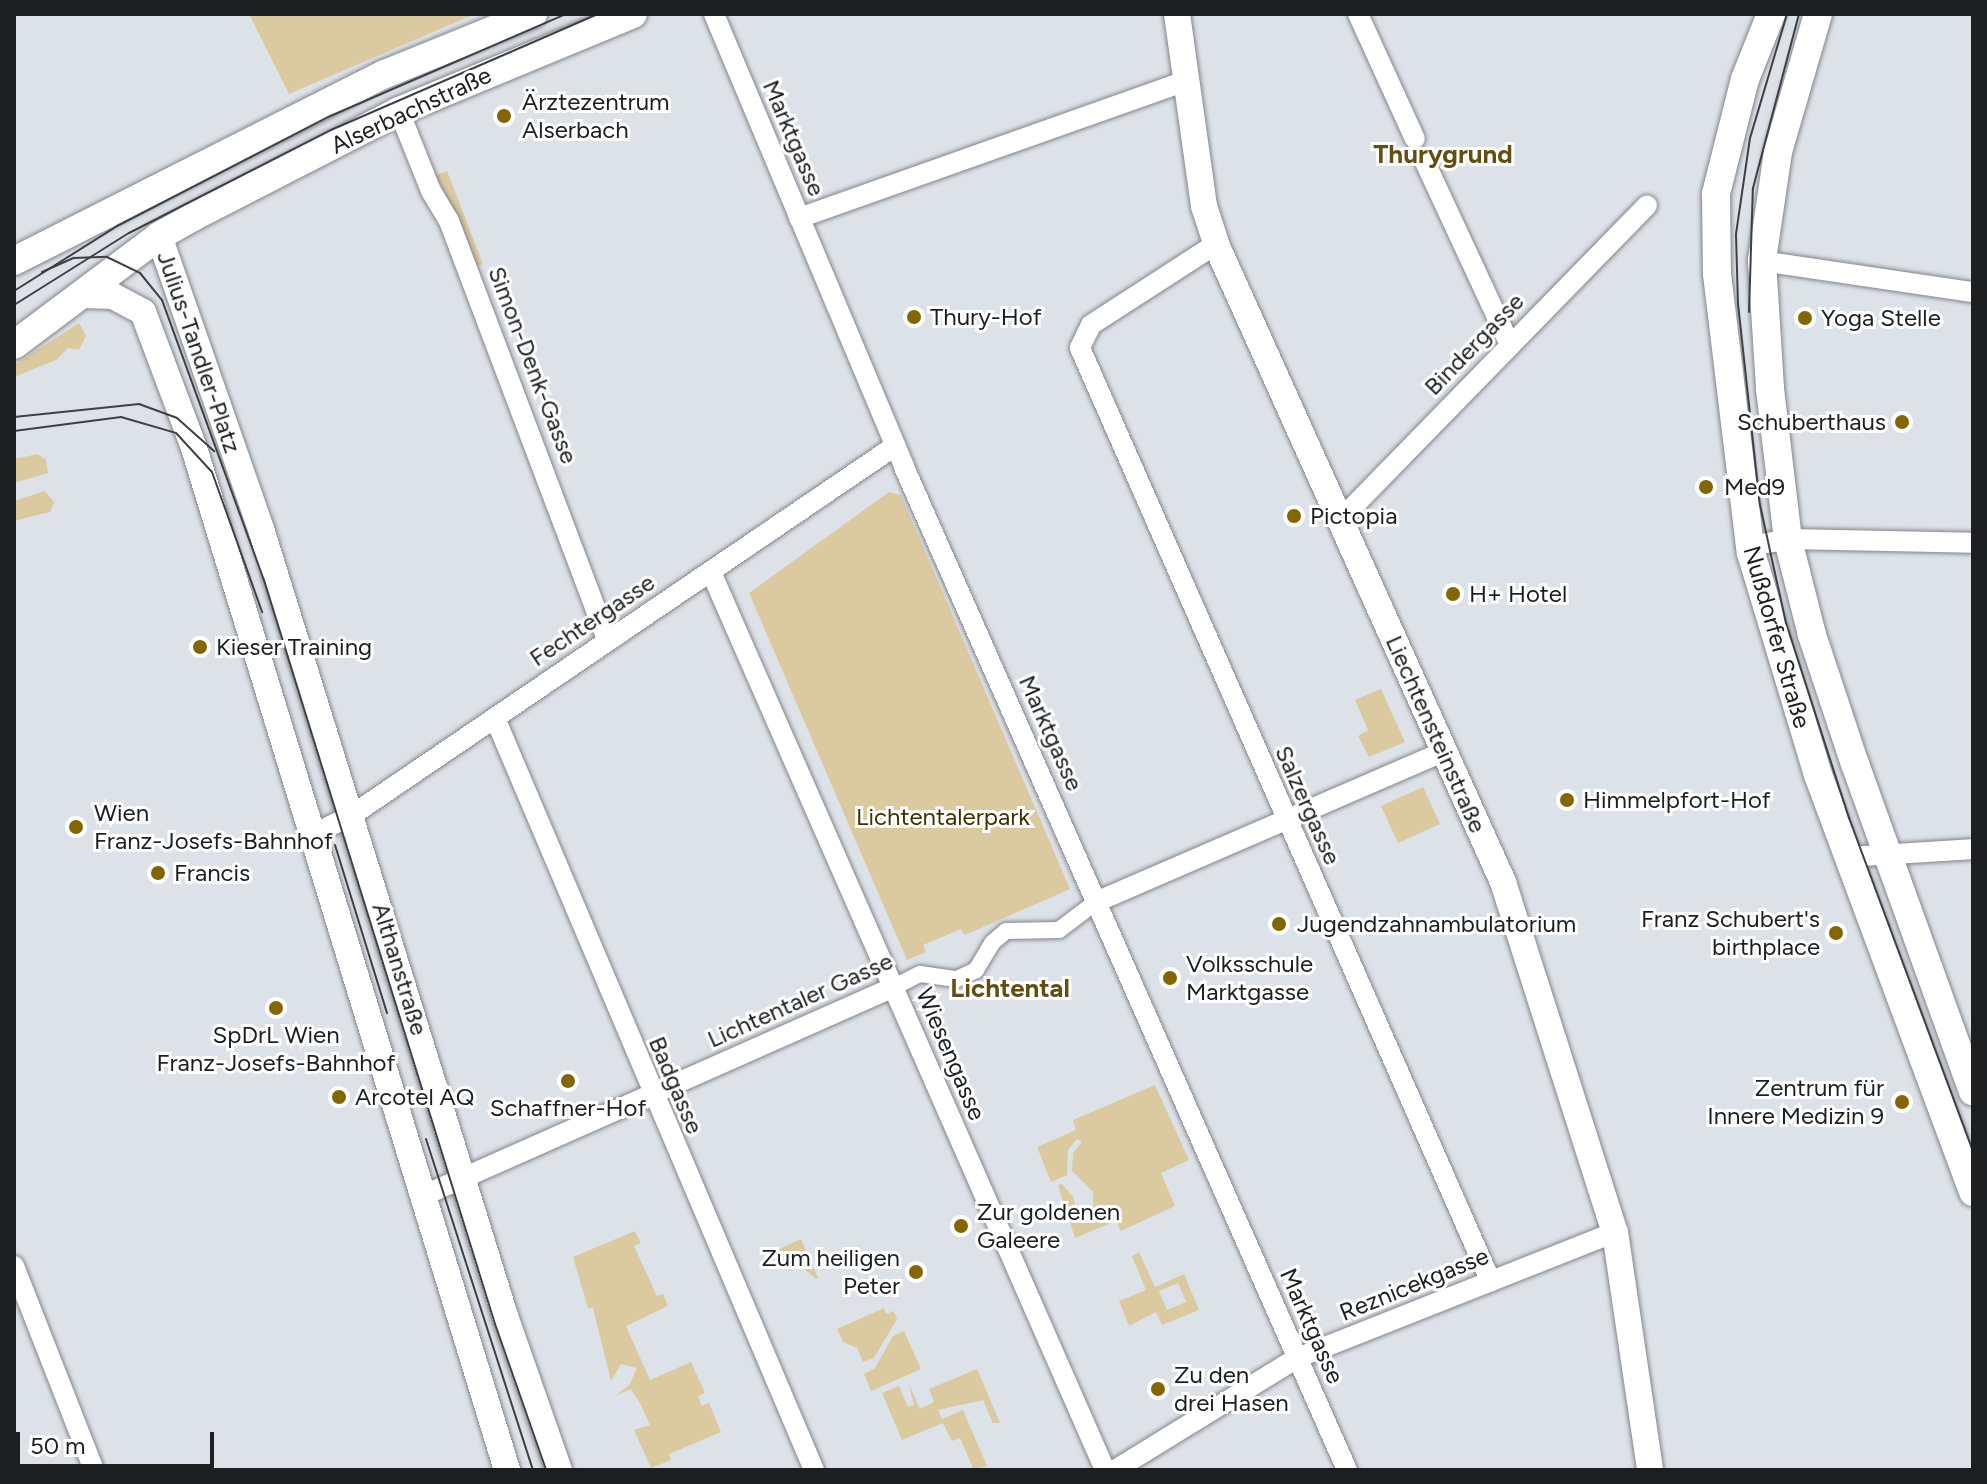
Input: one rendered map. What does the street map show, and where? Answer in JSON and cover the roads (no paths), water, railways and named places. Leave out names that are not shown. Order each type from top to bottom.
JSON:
[{"type":"main road","name":"Alserbachstraße","points":[[126,208],[385,74],[533,14]]},
{"type":"main road","name":"Alserbachstraße","points":[[193,217],[399,111],[633,14]]},
{"type":"main road","name":"Nußdorfer Straße","points":[[1771,14],[1745,79],[1716,194],[1717,274],[1750,546],[1847,857],[1972,1186]]},
{"type":"main road","name":"Nußdorfer Straße","points":[[1818,14],[1778,152],[1762,261],[1770,389],[1788,540],[1812,635],[1887,855],[1973,1091]]},
{"type":"main road","points":[[14,261],[126,208],[143,212],[159,236]]},
{"type":"main road","name":"Julius-Tandler-Platz","points":[[14,345],[159,236],[193,217]]},
{"type":"street","name":"Marktgasse","points":[[714,14],[895,446],[1347,1470]]},
{"type":"street","name":"Liechtensteinstraße","points":[[1177,14],[1204,206],[1216,244],[1503,882],[1615,1232],[1650,1470]]},
{"type":"street","points":[[1358,14],[1415,139]]},
{"type":"street","points":[[799,218],[1185,81]]},
{"type":"street","name":"Simon-Denk-Gasse","points":[[399,111],[431,191],[449,221],[608,641]]},
{"type":"street","points":[[1425,162],[1510,345]]},
{"type":"street","name":"Bindergasse","points":[[1339,521],[1647,205]]},
{"type":"street","name":"Julius-Tandler-Platz","points":[[159,236],[238,469]]},
{"type":"street","name":"Salzergasse","points":[[1216,244],[1091,325],[1080,348],[1491,1282]]},
{"type":"street","points":[[1762,261],[1973,292]]},
{"type":"street","name":"Julius-Tandler-Platz","points":[[84,295],[113,296],[143,312],[205,476]]},
{"type":"street","name":"Fechtergasse","points":[[316,833],[352,815],[895,446]]},
{"type":"street","name":"Althanstraße","points":[[238,469],[352,815],[505,1316],[559,1470]]},
{"type":"street","name":"Althanstraße","points":[[205,476],[427,1194],[507,1470]]},
{"type":"street","points":[[1750,546],[1788,540],[1973,543]]},
{"type":"street","name":"Wiesengasse","points":[[711,572],[1105,1470]]},
{"type":"street","name":"Badgasse","points":[[495,718],[652,1095],[814,1470]]},
{"type":"street","name":"Lichtentaler Gasse","points":[[427,1194],[920,974],[957,979],[976,970],[1006,931],[1059,930],[1096,902],[1445,751]]},
{"type":"street","points":[[1847,857],[1973,849]]},
{"type":"street","name":"Reznicekgasse","points":[[1115,1470],[1297,1358],[1615,1232]]},
{"type":"street","points":[[14,1266],[22,1312],[94,1470]]},
{"type":"tram line","points":[[14,291],[119,225],[328,117],[566,14]]},
{"type":"tram line","points":[[14,305],[129,233],[331,130],[598,14]]},
{"type":"tram line","points":[[1787,14],[1750,138],[1736,234],[1738,304],[1760,505],[1786,623],[1849,818],[1973,1152]]},
{"type":"tram line","points":[[1749,312],[1753,188],[1799,14]]},
{"type":"tram line","points":[[42,272],[74,258],[107,257],[140,273],[162,300],[264,580],[495,1324],[546,1470]]},
{"type":"tram line","points":[[14,417],[139,404],[177,418],[214,451]]},
{"type":"tram line","points":[[14,431],[121,417],[176,433],[212,472],[262,612]]},
{"type":"tram line","points":[[335,845],[387,1013]]},
{"type":"tram line","points":[[426,1139],[533,1470]]},
{"type":"place","name":"Ärztezentrum Alserbach","points":[[504,116]]},
{"type":"place","name":"Thury-Hof","points":[[914,317]]},
{"type":"place","name":"Yoga Stelle","points":[[1805,318]]},
{"type":"place","name":"Schuberthaus","points":[[1902,422]]},
{"type":"place","name":"Med9","points":[[1706,487]]},
{"type":"place","name":"Pictopia","points":[[1294,516]]},
{"type":"place","name":"H+ Hotel","points":[[1453,594]]},
{"type":"place","name":"Kieser Training","points":[[200,647]]},
{"type":"place","name":"Himmelpfort-Hof","points":[[1567,800]]},
{"type":"place","name":"Wien Franz-Josefs-Bahnhof","points":[[76,827]]},
{"type":"place","name":"Francis","points":[[158,873]]},
{"type":"place","name":"Jugendzahnambulatorium","points":[[1279,924]]},
{"type":"place","name":"Franz Schubert's birthplace","points":[[1836,933]]},
{"type":"place","name":"Volksschule Marktgasse","points":[[1170,978]]},
{"type":"place","name":"SpDrL Wien Franz-Josefs-Bahnhof","points":[[276,1008]]},
{"type":"place","name":"Schaffner-Hof","points":[[568,1081]]},
{"type":"place","name":"Arcotel AQ","points":[[339,1097]]},
{"type":"place","name":"Zentrum für Innere Medizin 9","points":[[1902,1102]]},
{"type":"place","name":"Zur goldenen Galeere","points":[[961,1226]]},
{"type":"place","name":"Zum heiligen Peter","points":[[916,1272]]},
{"type":"place","name":"Zu den drei Hasen","points":[[1158,1389]]},
{"type":"district","name":"Thurygrund","points":[[1443,155]]},
{"type":"district","name":"Lichtental","points":[[1010,989]]},
{"type":"park label","name":"Lichtentalerpark","points":[[943,817]]}]
